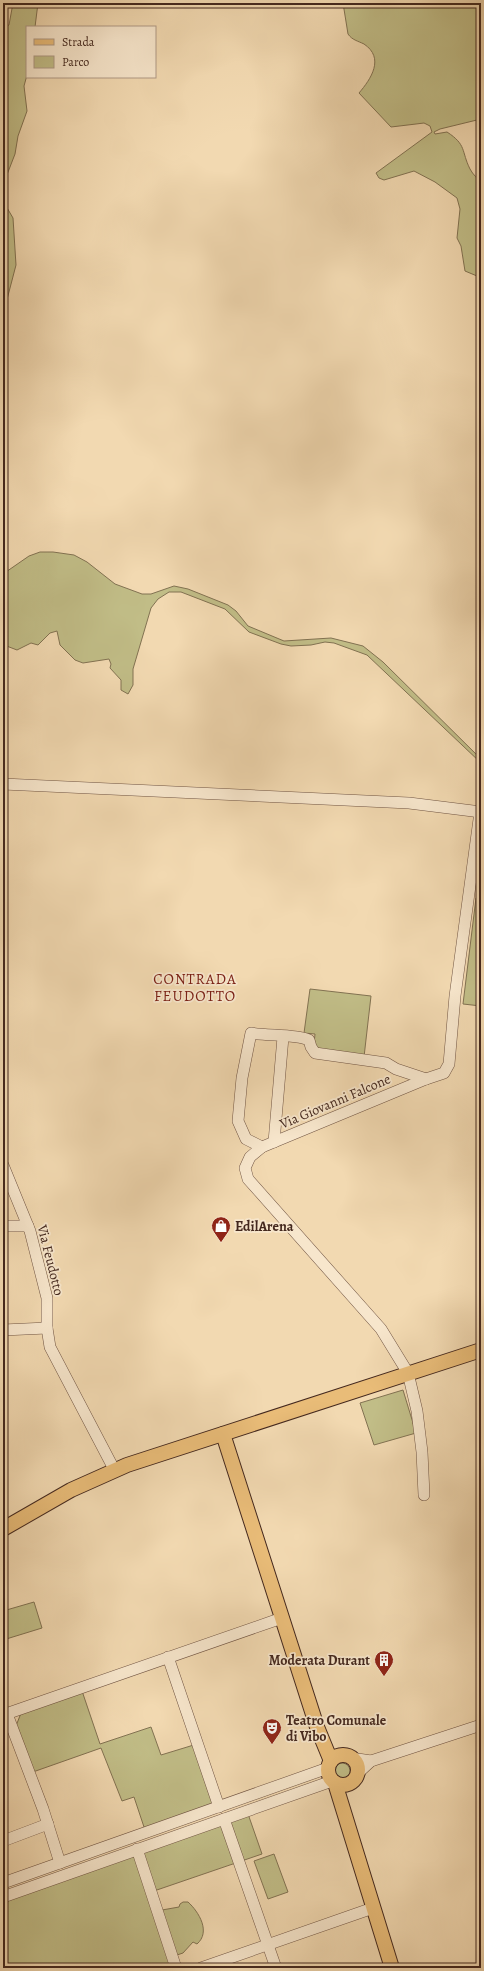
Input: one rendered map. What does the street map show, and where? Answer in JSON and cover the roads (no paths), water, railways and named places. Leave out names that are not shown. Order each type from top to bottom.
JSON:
[{"type":"main road","points":[[3,1529],[71,1490],[115,1471],[223,1434],[481,1350]]},
{"type":"main road","points":[[223,1434],[240,1480],[392,1968]]},
{"type":"main road","points":[[317,1727],[330,1747],[348,1756],[357,1764],[355,1777],[346,1798],[346,1818]]},
{"type":"main road","points":[[331,1774],[339,1756],[348,1756]]},
{"type":"main road","points":[[331,1774],[344,1786],[355,1777]]},
{"type":"street","points":[[3,784],[409,803],[480,812]]},
{"type":"street","name":"Via Giovanni Falcone","points":[[424,1495],[419,1425],[416,1403],[408,1373],[381,1329],[248,1179],[245,1168],[250,1157],[262,1147],[426,1079],[444,1073],[449,1064],[455,996],[480,812]]},
{"type":"street","points":[[262,1147],[246,1139],[238,1121],[242,1078],[251,1033],[300,1036],[309,1040],[311,1048],[316,1053],[386,1063],[396,1069],[426,1079]]},
{"type":"street","points":[[274,1142],[283,1036]]},
{"type":"street","name":"Via Feudotto","points":[[3,1165],[28,1226],[47,1298],[46,1328],[50,1348],[115,1471]]},
{"type":"street","points":[[3,1226],[28,1226]]},
{"type":"street","points":[[3,1330],[46,1328]]},
{"type":"street","points":[[60,1863],[48,1824],[14,1731],[5,1714],[282,1618]]},
{"type":"street","points":[[168,1658],[219,1807]]},
{"type":"street","points":[[14,1731],[23,1708]]},
{"type":"street","points":[[355,1777],[371,1761],[481,1725]]},
{"type":"street","points":[[348,1756],[371,1761]]},
{"type":"street","points":[[3,1884],[219,1807],[331,1774]]},
{"type":"street","points":[[3,1897],[224,1819],[331,1774]]},
{"type":"street","points":[[3,1890],[331,1774]]},
{"type":"street","points":[[224,1819],[276,1968]]},
{"type":"street","points":[[3,1841],[48,1824]]},
{"type":"street","points":[[137,1849],[176,1968]]},
{"type":"street","points":[[201,1968],[373,1908]]},
{"type":"place","name":"EdilArena","points":[[221,1243]]},
{"type":"place","name":"Moderata Durant","points":[[384,1677]]},
{"type":"place","name":"Teatro Comunale di Vibo","points":[[272,1745]]},
{"type":"district","name":"CONTRADA FEUDOTTO","points":[[195,988]]}]
